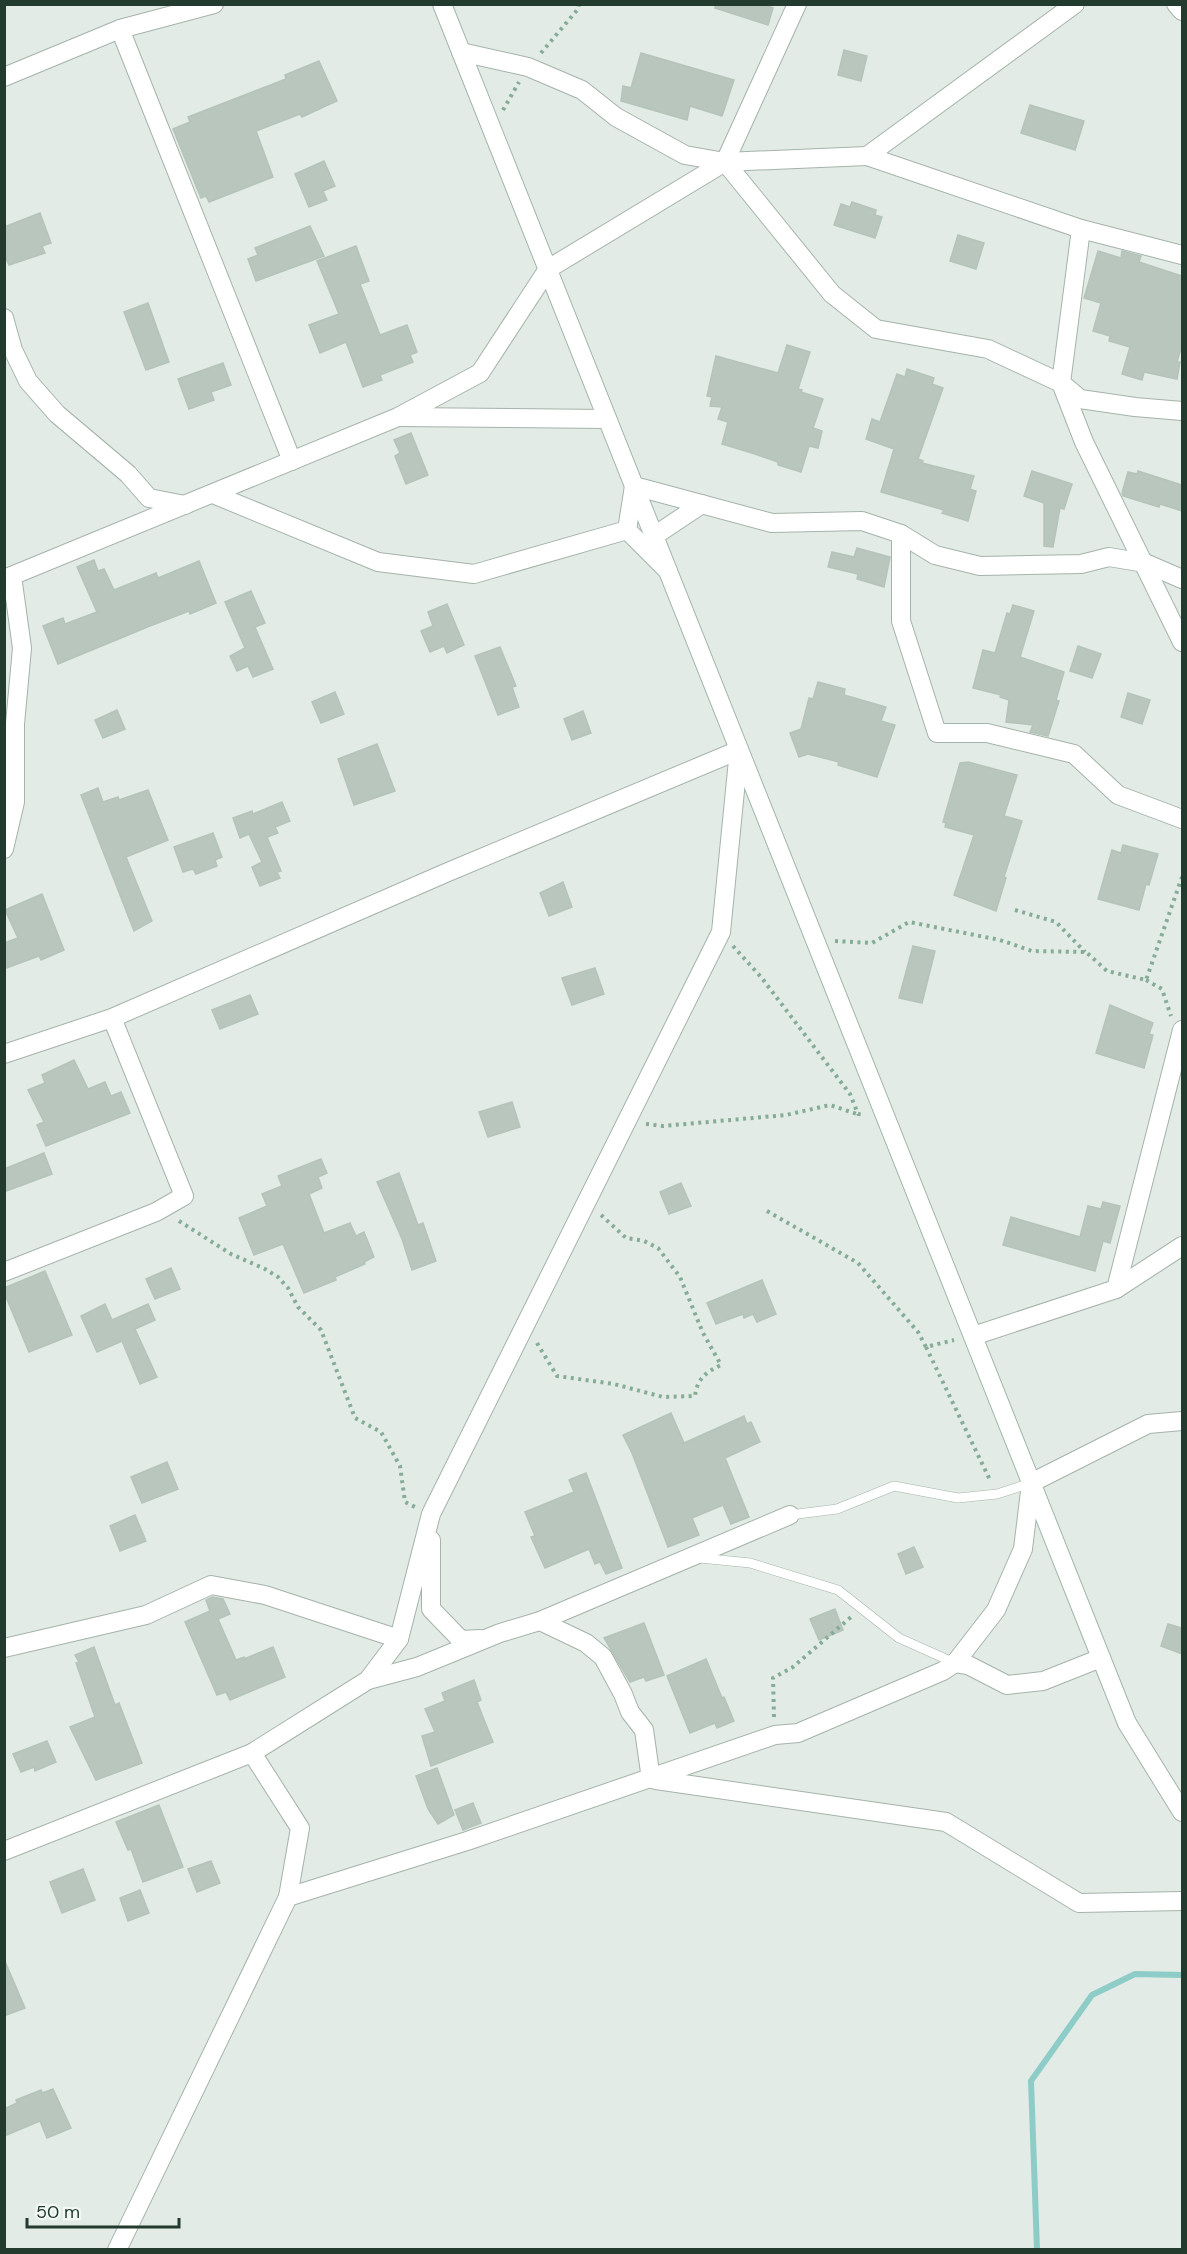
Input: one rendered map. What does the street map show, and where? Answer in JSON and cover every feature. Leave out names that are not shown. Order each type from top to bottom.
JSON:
[{"type":"street","points":[[4,76],[120,29],[214,4]]},
{"type":"street","points":[[442,4],[1127,1723],[1182,1812]]},
{"type":"street","points":[[4,849],[15,802],[15,724],[22,648],[8,577],[398,417],[480,373],[548,269],[725,162],[797,4]]},
{"type":"street","points":[[867,156],[1075,4]]},
{"type":"street","points":[[1176,4],[1182,12]]},
{"type":"street","points":[[120,29],[292,461]]},
{"type":"street","points":[[461,52],[528,67],[582,90],[616,117],[685,155],[725,162],[867,156],[1081,229],[1182,255]]},
{"type":"street","points":[[725,162],[832,294],[876,329],[988,348],[1061,383],[1080,399],[1182,411]]},
{"type":"street","points":[[1081,229],[1061,383],[1083,442],[1145,563],[1182,642]]},
{"type":"street","points":[[4,318],[13,350],[28,381],[57,414],[128,474],[149,498],[185,505]]},
{"type":"street","points":[[398,417],[607,419]]},
{"type":"street","points":[[634,486],[772,523],[862,521],[901,534],[935,555],[980,566],[1080,564],[1109,557],[1145,563],[1182,579]]},
{"type":"street","points":[[627,530],[634,486]]},
{"type":"street","points":[[213,494],[378,562],[474,574],[627,530]]},
{"type":"street","points":[[654,536],[702,504]]},
{"type":"street","points":[[627,530],[668,571]]},
{"type":"street","points":[[901,534],[901,621],[937,733],[987,733],[1074,754],[1118,795],[1182,819]]},
{"type":"street","points":[[368,1680],[399,1639],[431,1514],[721,932],[740,750]]},
{"type":"street","points":[[4,1054],[112,1018],[448,872],[702,768],[740,750]]},
{"type":"street","points":[[4,1272],[156,1212],[184,1196],[112,1018]]},
{"type":"street","points":[[1116,1289],[1179,1024]]},
{"type":"street","points":[[973,1336],[1116,1289],[1182,1246]]},
{"type":"street","points":[[1031,1484],[1148,1424],[1182,1421]]},
{"type":"street","points":[[288,1897],[466,1841],[775,1736],[798,1733],[943,1671],[955,1663],[996,1610],[1023,1549],[1031,1484]]},
{"type":"street","points":[[431,1514],[431,1609],[461,1640],[486,1639]]},
{"type":"street","points":[[4,1851],[252,1753],[368,1680],[417,1667],[486,1639],[540,1621],[790,1515]]},
{"type":"street","points":[[4,1648],[146,1615],[211,1585],[265,1594],[399,1639]]},
{"type":"street","points":[[540,1621],[586,1643],[603,1657],[630,1712],[644,1730],[651,1779]]},
{"type":"street","points":[[955,1663],[968,1665],[1007,1685],[1043,1681],[1101,1658]]},
{"type":"street","points":[[117,2250],[288,1897],[300,1828],[252,1753]]},
{"type":"street","points":[[651,1779],[946,1822],[1079,1903],[1182,1901]]},
{"type":"lane","points":[[790,1515],[837,1509],[894,1486],[958,1498],[997,1494],[1031,1484]]},
{"type":"lane","points":[[692,1557],[750,1563],[838,1590],[899,1638],[955,1663]]},
{"type":"path","points":[[1146,980],[1182,877]]},
{"type":"path","points":[[1015,910],[1056,922],[1107,971],[1146,980],[1162,989],[1170,1016],[1179,1024]]},
{"type":"path","points":[[815,940],[872,943],[909,922],[1000,940],[1032,951],[1086,952]]},
{"type":"path","points":[[721,932],[761,977],[850,1094],[858,1114]]},
{"type":"path","points":[[627,1121],[663,1126],[786,1116],[830,1105],[858,1114],[882,1117],[891,1131]]},
{"type":"path","points":[[526,1324],[557,1376],[614,1384],[663,1397],[695,1396],[696,1385],[708,1371],[721,1365],[704,1333],[680,1277],[658,1248],[644,1241],[626,1238],[587,1201]]},
{"type":"path","points":[[767,1211],[858,1263],[918,1332],[997,1494]]},
{"type":"path","points":[[156,1212],[192,1227],[231,1254],[278,1277],[288,1288],[298,1307],[321,1330],[355,1418],[381,1432],[400,1466],[405,1502],[431,1514]]},
{"type":"path","points":[[926,1347],[973,1336]]},
{"type":"path","points":[[775,1736],[773,1678],[793,1667],[861,1608]]},
{"type":"building","points":[[716,4],[763,4],[773,8],[768,25],[715,8]]},
{"type":"building","points":[[844,50],[867,56],[861,81],[838,75]]},
{"type":"building","points":[[641,53],[734,80],[722,116],[690,106],[687,120],[621,101],[623,86],[631,88]]},
{"type":"building","points":[[319,61],[337,101],[302,117],[300,114],[256,131],[273,177],[209,202],[206,196],[201,198],[173,129],[190,122],[188,117],[286,79],[285,75]]},
{"type":"building","points":[[1030,105],[1084,121],[1075,150],[1021,133]]},
{"type":"building","points":[[324,161],[335,186],[323,191],[327,200],[309,207],[295,174]]},
{"type":"building","points":[[852,202],[876,210],[875,215],[882,217],[875,238],[834,225],[841,204],[850,207]]},
{"type":"building","points":[[40,213],[51,243],[42,246],[45,253],[9,265],[4,254],[4,227]]},
{"type":"building","points":[[310,226],[324,256],[256,281],[248,259],[258,255],[255,248]]},
{"type":"building","points":[[958,235],[984,243],[976,269],[950,261]]},
{"type":"building","points":[[356,246],[369,281],[360,284],[380,335],[407,325],[417,352],[410,355],[413,362],[380,375],[382,380],[363,387],[346,342],[320,353],[309,325],[339,314],[317,261]]},
{"type":"building","points":[[1098,251],[1121,258],[1122,251],[1141,256],[1139,262],[1182,276],[1182,345],[1177,362],[1180,362],[1177,379],[1144,372],[1142,380],[1122,374],[1130,347],[1109,341],[1110,336],[1093,331],[1101,303],[1084,298]]},
{"type":"building","points":[[148,303],[169,362],[146,370],[124,312]]},
{"type":"building","points":[[787,345],[810,352],[798,389],[823,399],[813,428],[822,431],[818,448],[809,446],[801,472],[722,444],[728,422],[718,419],[722,407],[710,406],[712,397],[707,396],[716,356],[778,373]]},
{"type":"building","points":[[223,363],[231,385],[211,392],[214,400],[189,409],[178,379]]},
{"type":"building","points":[[907,369],[934,378],[932,384],[943,388],[918,459],[923,461],[922,463],[974,476],[970,489],[976,491],[968,521],[942,513],[944,510],[881,492],[894,449],[866,439],[872,419],[880,422],[897,374],[905,377]]},
{"type":"building","points":[[411,433],[428,475],[406,484],[395,456],[400,453],[394,440]]},
{"type":"building","points":[[1032,471],[1072,484],[1064,509],[1060,508],[1053,547],[1044,546],[1044,503],[1024,496]]},
{"type":"building","points":[[1138,471],[1182,485],[1182,511],[1123,496],[1128,472],[1137,474]]},
{"type":"building","points":[[857,548],[890,557],[884,587],[857,579],[858,574],[828,567],[832,552],[854,557]]},
{"type":"building","points":[[94,560],[98,571],[104,569],[114,590],[156,573],[158,578],[199,561],[216,603],[190,614],[189,611],[150,626],[58,664],[43,626],[63,618],[65,624],[97,612],[77,567]]},
{"type":"building","points":[[251,591],[265,623],[255,627],[273,669],[253,677],[248,666],[237,671],[230,656],[245,648],[225,602]]},
{"type":"building","points":[[447,604],[464,645],[447,653],[444,646],[430,652],[421,631],[433,626],[428,612]]},
{"type":"building","points":[[1013,605],[1034,611],[1020,657],[1064,672],[1056,700],[1059,701],[1048,736],[1030,732],[1033,725],[1006,722],[1009,700],[1000,697],[1001,695],[973,688],[983,650],[995,653],[1007,613],[1010,614]]},
{"type":"building","points":[[1078,646],[1101,654],[1092,678],[1070,671]]},
{"type":"building","points":[[500,647],[516,686],[512,687],[519,707],[498,715],[475,656]]},
{"type":"building","points":[[818,682],[845,689],[844,695],[886,707],[881,721],[895,725],[877,777],[838,765],[839,762],[808,754],[799,757],[790,733],[801,729],[809,698],[813,699]]},
{"type":"building","points":[[335,692],[344,714],[321,723],[312,702]]},
{"type":"building","points":[[1128,693],[1150,700],[1142,724],[1121,717]]},
{"type":"building","points":[[117,710],[125,729],[103,738],[95,720]]},
{"type":"building","points":[[583,711],[591,733],[572,740],[564,719]]},
{"type":"building","points":[[377,744],[395,791],[354,805],[338,759]]},
{"type":"building","points":[[968,762],[1017,775],[1004,816],[1022,821],[996,911],[954,895],[974,835],[945,827],[946,823],[943,822],[960,763]]},
{"type":"building","points":[[98,788],[103,802],[118,797],[119,800],[148,790],[168,840],[126,857],[152,921],[134,931],[81,795]]},
{"type":"building","points":[[282,802],[290,821],[275,827],[278,833],[267,837],[281,871],[277,872],[280,878],[260,886],[252,867],[262,862],[249,834],[240,838],[233,818],[252,811],[253,814]]},
{"type":"building","points":[[213,833],[222,857],[215,860],[217,866],[196,874],[193,869],[183,872],[174,847]]},
{"type":"building","points":[[1123,845],[1158,854],[1139,910],[1098,899],[1112,850],[1121,853]]},
{"type":"building","points":[[563,882],[572,907],[549,916],[540,893]]},
{"type":"building","points":[[42,894],[64,950],[41,960],[39,956],[4,969],[4,943],[18,938],[5,910]]},
{"type":"building","points":[[913,946],[935,951],[922,1003],[899,998]]},
{"type":"building","points":[[595,968],[604,994],[572,1005],[562,978]]},
{"type":"building","points":[[250,995],[258,1014],[220,1029],[212,1010]]},
{"type":"building","points":[[1110,1005],[1153,1023],[1149,1034],[1153,1035],[1144,1068],[1096,1053]]},
{"type":"building","points":[[74,1060],[88,1089],[105,1082],[111,1096],[121,1092],[130,1113],[46,1146],[37,1125],[44,1122],[28,1090],[45,1083],[42,1075]]},
{"type":"building","points":[[512,1102],[520,1127],[488,1137],[479,1112]]},
{"type":"building","points":[[44,1153],[52,1174],[4,1192],[4,1169]]},
{"type":"building","points":[[321,1159],[327,1173],[318,1177],[322,1188],[309,1194],[324,1233],[350,1223],[356,1236],[364,1232],[374,1257],[364,1262],[365,1264],[335,1277],[336,1280],[304,1293],[283,1244],[254,1255],[239,1218],[267,1206],[262,1194],[282,1186],[278,1176]]},
{"type":"building","points":[[399,1173],[418,1225],[423,1223],[436,1261],[412,1270],[402,1239],[377,1182]]},
{"type":"building","points":[[681,1183],[691,1206],[669,1214],[660,1192]]},
{"type":"building","points":[[1103,1202],[1120,1206],[1110,1243],[1103,1241],[1095,1271],[1003,1245],[1011,1217],[1080,1237],[1088,1206],[1101,1209]]},
{"type":"building","points":[[171,1268],[180,1289],[155,1299],[146,1279]]},
{"type":"building","points":[[45,1271],[72,1335],[29,1352],[4,1288]]},
{"type":"building","points":[[762,1280],[776,1314],[757,1322],[753,1314],[744,1318],[743,1314],[716,1324],[707,1303]]},
{"type":"building","points":[[105,1304],[112,1320],[148,1304],[155,1320],[135,1329],[157,1377],[140,1384],[122,1341],[97,1352],[81,1316]]},
{"type":"building","points":[[671,1413],[684,1443],[744,1416],[747,1424],[751,1422],[760,1442],[725,1458],[749,1517],[731,1524],[723,1505],[692,1518],[699,1535],[668,1547],[623,1435]]},
{"type":"building","points":[[167,1462],[178,1489],[142,1503],[131,1477]]},
{"type":"building","points":[[586,1473],[622,1568],[606,1574],[600,1562],[595,1564],[589,1549],[545,1568],[531,1537],[535,1536],[525,1512],[574,1492],[569,1480]]},
{"type":"building","points":[[135,1515],[146,1541],[120,1551],[110,1526]]},
{"type":"building","points":[[914,1547],[923,1567],[906,1574],[898,1554]]},
{"type":"building","points":[[212,1597],[223,1599],[230,1614],[218,1619],[236,1660],[273,1647],[285,1677],[230,1700],[226,1692],[217,1695],[185,1622],[210,1611],[206,1600]]},
{"type":"building","points":[[835,1609],[843,1630],[819,1640],[810,1619]]},
{"type":"building","points":[[644,1623],[664,1675],[646,1681],[644,1677],[630,1682],[604,1638]]},
{"type":"building","points":[[1168,1624],[1182,1628],[1182,1654],[1161,1646]]},
{"type":"building","points":[[94,1647],[115,1705],[119,1703],[142,1763],[96,1780],[70,1727],[95,1717],[75,1655]]},
{"type":"building","points":[[706,1659],[734,1721],[717,1728],[715,1723],[690,1733],[667,1676]]},
{"type":"building","points":[[474,1680],[481,1700],[477,1702],[493,1742],[431,1766],[422,1736],[435,1732],[425,1709],[445,1701],[442,1693]]},
{"type":"building","points":[[47,1741],[56,1762],[35,1771],[34,1767],[21,1772],[13,1754]]},
{"type":"building","points":[[437,1768],[454,1815],[438,1824],[428,1809],[416,1776]]},
{"type":"building","points":[[473,1803],[481,1823],[463,1830],[455,1810]]},
{"type":"building","points":[[159,1805],[183,1867],[143,1882],[131,1849],[128,1850],[116,1822]]},
{"type":"building","points":[[211,1861],[220,1883],[197,1892],[188,1869]]},
{"type":"building","points":[[83,1869],[95,1900],[62,1913],[50,1882]]},
{"type":"building","points":[[140,1890],[149,1913],[128,1921],[120,1898]]},
{"type":"building","points":[[4,1959],[25,2008],[4,2016]]},
{"type":"building","points":[[53,2089],[71,2128],[47,2138],[40,2121],[4,2136],[4,2109],[17,2103],[16,2100],[41,2090],[42,2093]]},
{"type":"waterway","points":[[1037,2250],[1031,2081],[1092,1995],[1135,1974],[1182,1975]]}]
